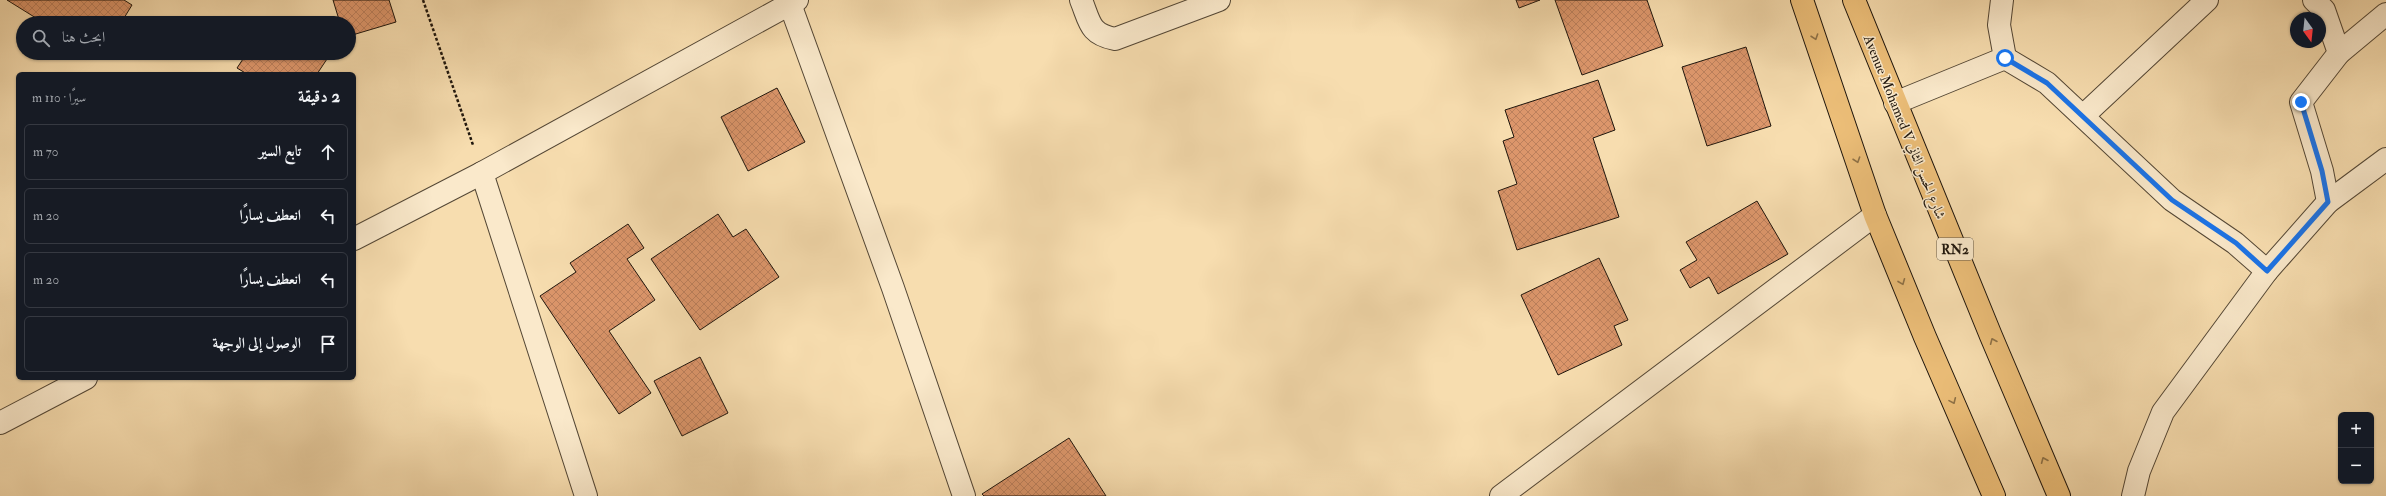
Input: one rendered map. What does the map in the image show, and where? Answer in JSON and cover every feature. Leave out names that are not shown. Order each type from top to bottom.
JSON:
[{"type":"highway","points":[[1802,0],[1876,215],[1925,337],[1994,496]]},
{"type":"highway","name":"Avenue Mohamed V شارع الحسن الثاني","points":[[1854,0],[1895,103],[2059,496]]},
{"type":"street","points":[[1082,0],[1092,28],[1102,36],[1115,39],[1219,0]]},
{"type":"street","points":[[2002,0],[1999,25],[2005,58],[2047,83],[2172,200],[2236,243],[2267,271]]},
{"type":"street","points":[[2083,116],[2207,0]]},
{"type":"street","points":[[2314,0],[2324,10],[2340,53]]},
{"type":"street","points":[[356,238],[482,173],[793,2],[964,496]]},
{"type":"street","points":[[2328,202],[2322,171],[2301,102],[2340,53],[2386,14]]},
{"type":"street","points":[[1895,103],[2005,58]]},
{"type":"street","points":[[2133,496],[2139,470],[2163,412],[2267,271],[2328,202],[2386,159]]},
{"type":"street","points":[[482,173],[586,496]]},
{"type":"street","points":[[1500,496],[1876,215]]},
{"type":"street","points":[[0,423],[82,380]]},
{"type":"path","points":[[423,0],[482,173]]},
{"type":"building","points":[[7,0],[124,0],[132,5],[125,16],[33,16]]},
{"type":"building","points":[[333,0],[389,0],[396,22],[356,34],[356,16],[338,16]]},
{"type":"building","points":[[1516,0],[1540,0],[1519,8]]},
{"type":"building","points":[[1555,0],[1647,0],[1663,46],[1582,75]]},
{"type":"building","points":[[1746,47],[1771,126],[1707,146],[1682,67]]},
{"type":"building","points":[[242,60],[326,60],[318,72],[244,72],[237,68]]},
{"type":"building","points":[[1598,80],[1615,130],[1593,138],[1619,217],[1517,250],[1498,191],[1517,184],[1503,141],[1514,137],[1505,110]]},
{"type":"building","points":[[777,88],[805,142],[748,171],[721,117]]},
{"type":"building","points":[[1757,201],[1788,254],[1718,294],[1709,277],[1690,288],[1680,270],[1697,260],[1686,242]]},
{"type":"building","points":[[718,214],[733,237],[746,229],[779,277],[700,330],[651,259]]},
{"type":"building","points":[[628,224],[644,248],[627,259],[655,300],[609,331],[651,393],[619,414],[540,296],[576,272],[570,263]]},
{"type":"building","points":[[1599,258],[1628,320],[1614,326],[1622,345],[1558,375],[1521,295]]},
{"type":"building","points":[[700,357],[728,413],[682,436],[654,381]]},
{"type":"building","points":[[1069,438],[1106,496],[984,496],[982,494]]},
{"type":"route","points":[[2005,58],[2047,83],[2172,200],[2236,243],[2267,271],[2328,202],[2322,171],[2301,102]]}]
